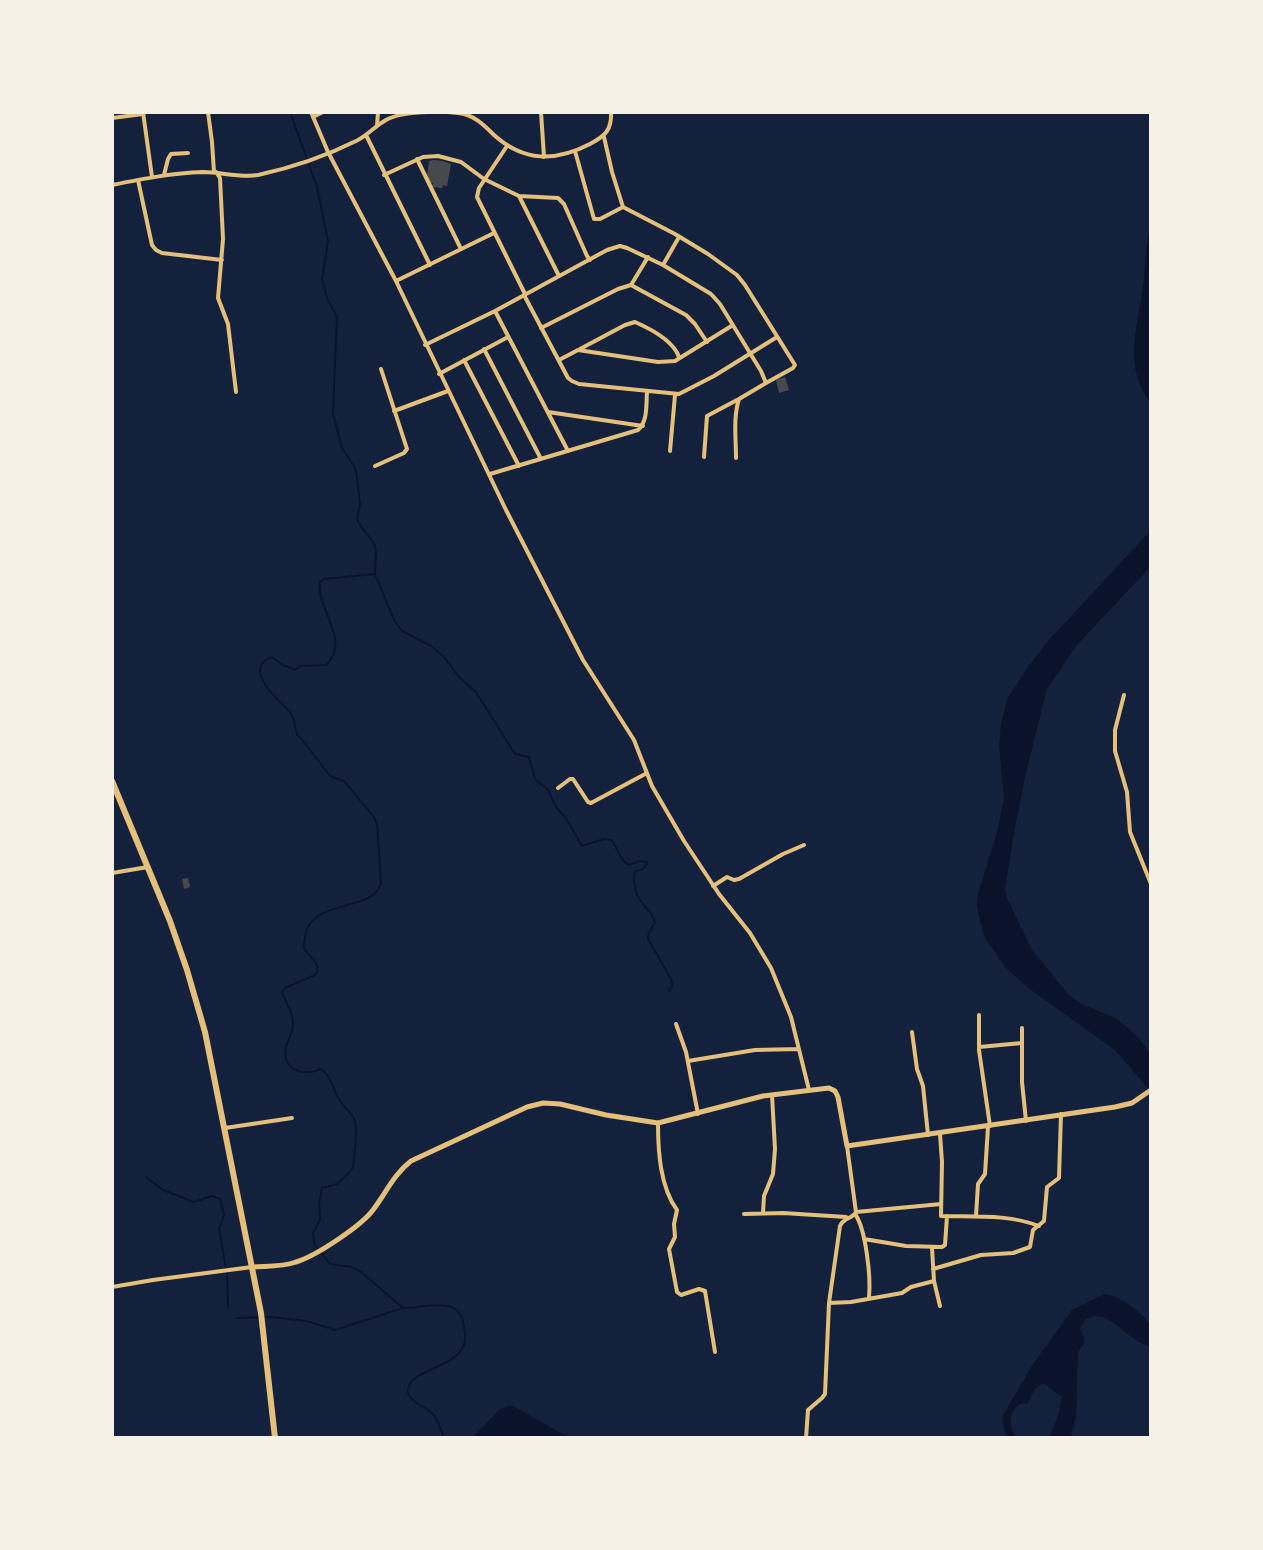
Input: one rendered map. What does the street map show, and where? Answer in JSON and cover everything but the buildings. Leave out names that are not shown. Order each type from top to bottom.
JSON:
[{"type":"highway","points":[[112,781],[170,921],[205,1032],[262,1317],[275,1438]]},
{"type":"street","points":[[208,112],[215,172],[220,178],[222,260],[218,298],[228,324],[236,392]]},
{"type":"street","points":[[323,112],[312,115],[328,152],[396,281],[439,374],[583,660],[634,740],[665,810],[771,968],[789,1009],[809,1090]]},
{"type":"street","points":[[377,126],[378,112]]},
{"type":"street","points":[[541,112],[544,157]]},
{"type":"street","points":[[112,185],[164,175],[215,172],[255,175],[303,162],[353,143],[391,117],[400,115],[461,113],[473,117],[507,146],[529,156],[553,157],[575,151],[604,137],[609,130],[611,112]]},
{"type":"street","points":[[112,118],[143,113],[152,177]]},
{"type":"street","points":[[366,135],[430,265]]},
{"type":"street","points":[[604,137],[623,207],[708,254],[741,279],[795,366],[707,416],[704,457]]},
{"type":"street","points":[[507,146],[484,179],[477,197],[541,328],[568,378],[575,383],[675,395],[694,387],[777,337]]},
{"type":"street","points":[[575,151],[594,219],[623,207]]},
{"type":"street","points":[[164,175],[171,154],[188,153]]},
{"type":"street","points":[[384,175],[417,159],[431,156],[455,159],[484,179],[519,196],[553,196],[564,204],[590,260]]},
{"type":"street","points":[[417,159],[461,249]]},
{"type":"street","points":[[138,180],[150,238],[156,250],[222,260]]},
{"type":"street","points":[[519,196],[559,277]]},
{"type":"street","points":[[396,281],[494,233]]},
{"type":"street","points":[[663,265],[679,237]]},
{"type":"street","points":[[425,345],[620,246],[648,257],[714,296],[766,383]]},
{"type":"street","points":[[541,328],[631,285],[648,257]]},
{"type":"street","points":[[631,285],[686,315],[707,342]]},
{"type":"street","points":[[495,311],[568,452]]},
{"type":"street","points":[[559,360],[635,322],[673,345],[680,358]]},
{"type":"street","points":[[578,350],[671,362],[733,325]]},
{"type":"street","points":[[439,374],[508,337]]},
{"type":"street","points":[[484,349],[541,459]]},
{"type":"street","points":[[464,360],[519,466]]},
{"type":"street","points":[[375,466],[407,449],[381,369]]},
{"type":"street","points":[[394,411],[448,391]]},
{"type":"street","points":[[643,426],[647,392]]},
{"type":"street","points":[[670,451],[675,395]]},
{"type":"street","points":[[736,458],[739,399]]},
{"type":"street","points":[[548,412],[643,426]]},
{"type":"street","points":[[490,474],[630,433],[643,426]]},
{"type":"street","points":[[1124,695],[1115,730],[1115,751],[1127,792],[1130,832],[1151,884]]},
{"type":"street","points":[[558,788],[573,779],[591,803],[647,773]]},
{"type":"street","points":[[715,885],[726,878],[739,879],[804,845]]},
{"type":"street","points":[[112,873],[148,867]]},
{"type":"street","points":[[976,1216],[978,1184],[985,1174],[989,1126],[979,1047],[979,1015]]},
{"type":"street","points":[[676,1024],[688,1061],[698,1114]]},
{"type":"street","points":[[1022,1028],[1026,1121]]},
{"type":"street","points":[[912,1032],[917,1069],[923,1086],[928,1135]]},
{"type":"street","points":[[979,1047],[1022,1043]]},
{"type":"street","points":[[688,1061],[755,1050],[799,1049]]},
{"type":"street","points":[[112,1287],[300,1261],[321,1250],[368,1216],[397,1174],[411,1161],[527,1107],[543,1103],[560,1104],[658,1123],[772,1095],[829,1088],[837,1094],[847,1146],[856,1213],[871,1279],[869,1298]]},
{"type":"street","points":[[847,1146],[1123,1105],[1151,1090]]},
{"type":"street","points":[[763,1213],[764,1196],[773,1178],[772,1095]]},
{"type":"street","points":[[933,1269],[981,1255],[1028,1249],[1033,1230],[1045,1219],[1047,1187],[1059,1178],[1061,1114]]},
{"type":"street","points":[[225,1128],[292,1118]]},
{"type":"street","points":[[658,1123],[659,1160],[668,1199],[677,1210],[675,1237],[669,1251],[677,1292],[681,1295],[699,1289],[705,1291],[715,1352]]},
{"type":"street","points":[[940,1134],[941,1215],[1025,1221],[1039,1226]]},
{"type":"street","points":[[806,1438],[808,1410],[825,1394],[829,1303],[840,1226],[856,1213],[941,1204]]},
{"type":"street","points":[[744,1214],[848,1218]]},
{"type":"street","points":[[864,1239],[942,1247],[945,1245],[947,1216]]},
{"type":"street","points":[[932,1248],[934,1281],[940,1306]]},
{"type":"street","points":[[829,1303],[903,1293],[934,1281]]},
{"type":"water","points":[[1151,228],[1151,403],[1136,373],[1134,342]]},
{"type":"water","points":[[1151,530],[1151,566],[1077,645],[1047,689],[1026,773],[1005,890],[1032,950],[1069,995],[1117,1019],[1135,1034],[1151,1054],[1151,1092],[1115,1050],[1031,990],[1005,967],[985,938],[977,905],[1004,799],[999,745],[1007,699],[1049,640]]},
{"type":"water","points":[[1104,1294],[1123,1301],[1151,1324],[1151,1347],[1137,1341],[1106,1318],[1086,1319],[1080,1328],[1084,1344],[1078,1352],[1076,1418],[1070,1438],[1049,1438],[1062,1397],[1043,1383],[1035,1389],[1027,1404],[1022,1403],[1014,1410],[1011,1423],[1016,1438],[1007,1438],[1003,1415],[1033,1364],[1072,1310]]},
{"type":"water","points":[[513,1406],[566,1438],[472,1438],[500,1409]]},
{"type":"waterway","points":[[290,112],[317,187],[328,241],[322,280],[337,317],[333,413],[342,448],[355,468],[360,503],[357,519],[374,543],[375,574],[394,620],[402,631],[431,646],[444,657],[459,677],[476,692],[515,754],[529,757],[535,779],[548,790],[582,846],[604,839],[612,840],[628,865],[647,862],[645,868],[634,874],[635,888],[654,919],[648,939],[671,979],[669,991]]},
{"type":"waterway","points":[[375,574],[320,582],[335,646],[333,656],[326,665],[300,666],[295,670],[272,657],[263,662],[260,669],[265,684],[291,713],[297,735],[330,776],[344,781],[377,823],[381,883],[369,897],[327,912],[308,926],[304,949],[318,968],[315,975],[282,992],[293,1022],[285,1055],[295,1070],[308,1072],[321,1069],[325,1072],[340,1101],[353,1116],[356,1127],[353,1167],[337,1184],[322,1188],[320,1220],[313,1233],[314,1244],[330,1264],[352,1267],[361,1272],[403,1308],[450,1306],[462,1317],[465,1338],[459,1353],[416,1378],[408,1390],[414,1401],[434,1415],[444,1438]]},
{"type":"waterway","points":[[146,1177],[163,1190],[194,1202],[212,1196],[220,1199],[224,1215],[219,1229],[227,1275],[228,1307]]},
{"type":"waterway","points":[[237,1318],[270,1317],[307,1321],[335,1330],[403,1308]]}]
